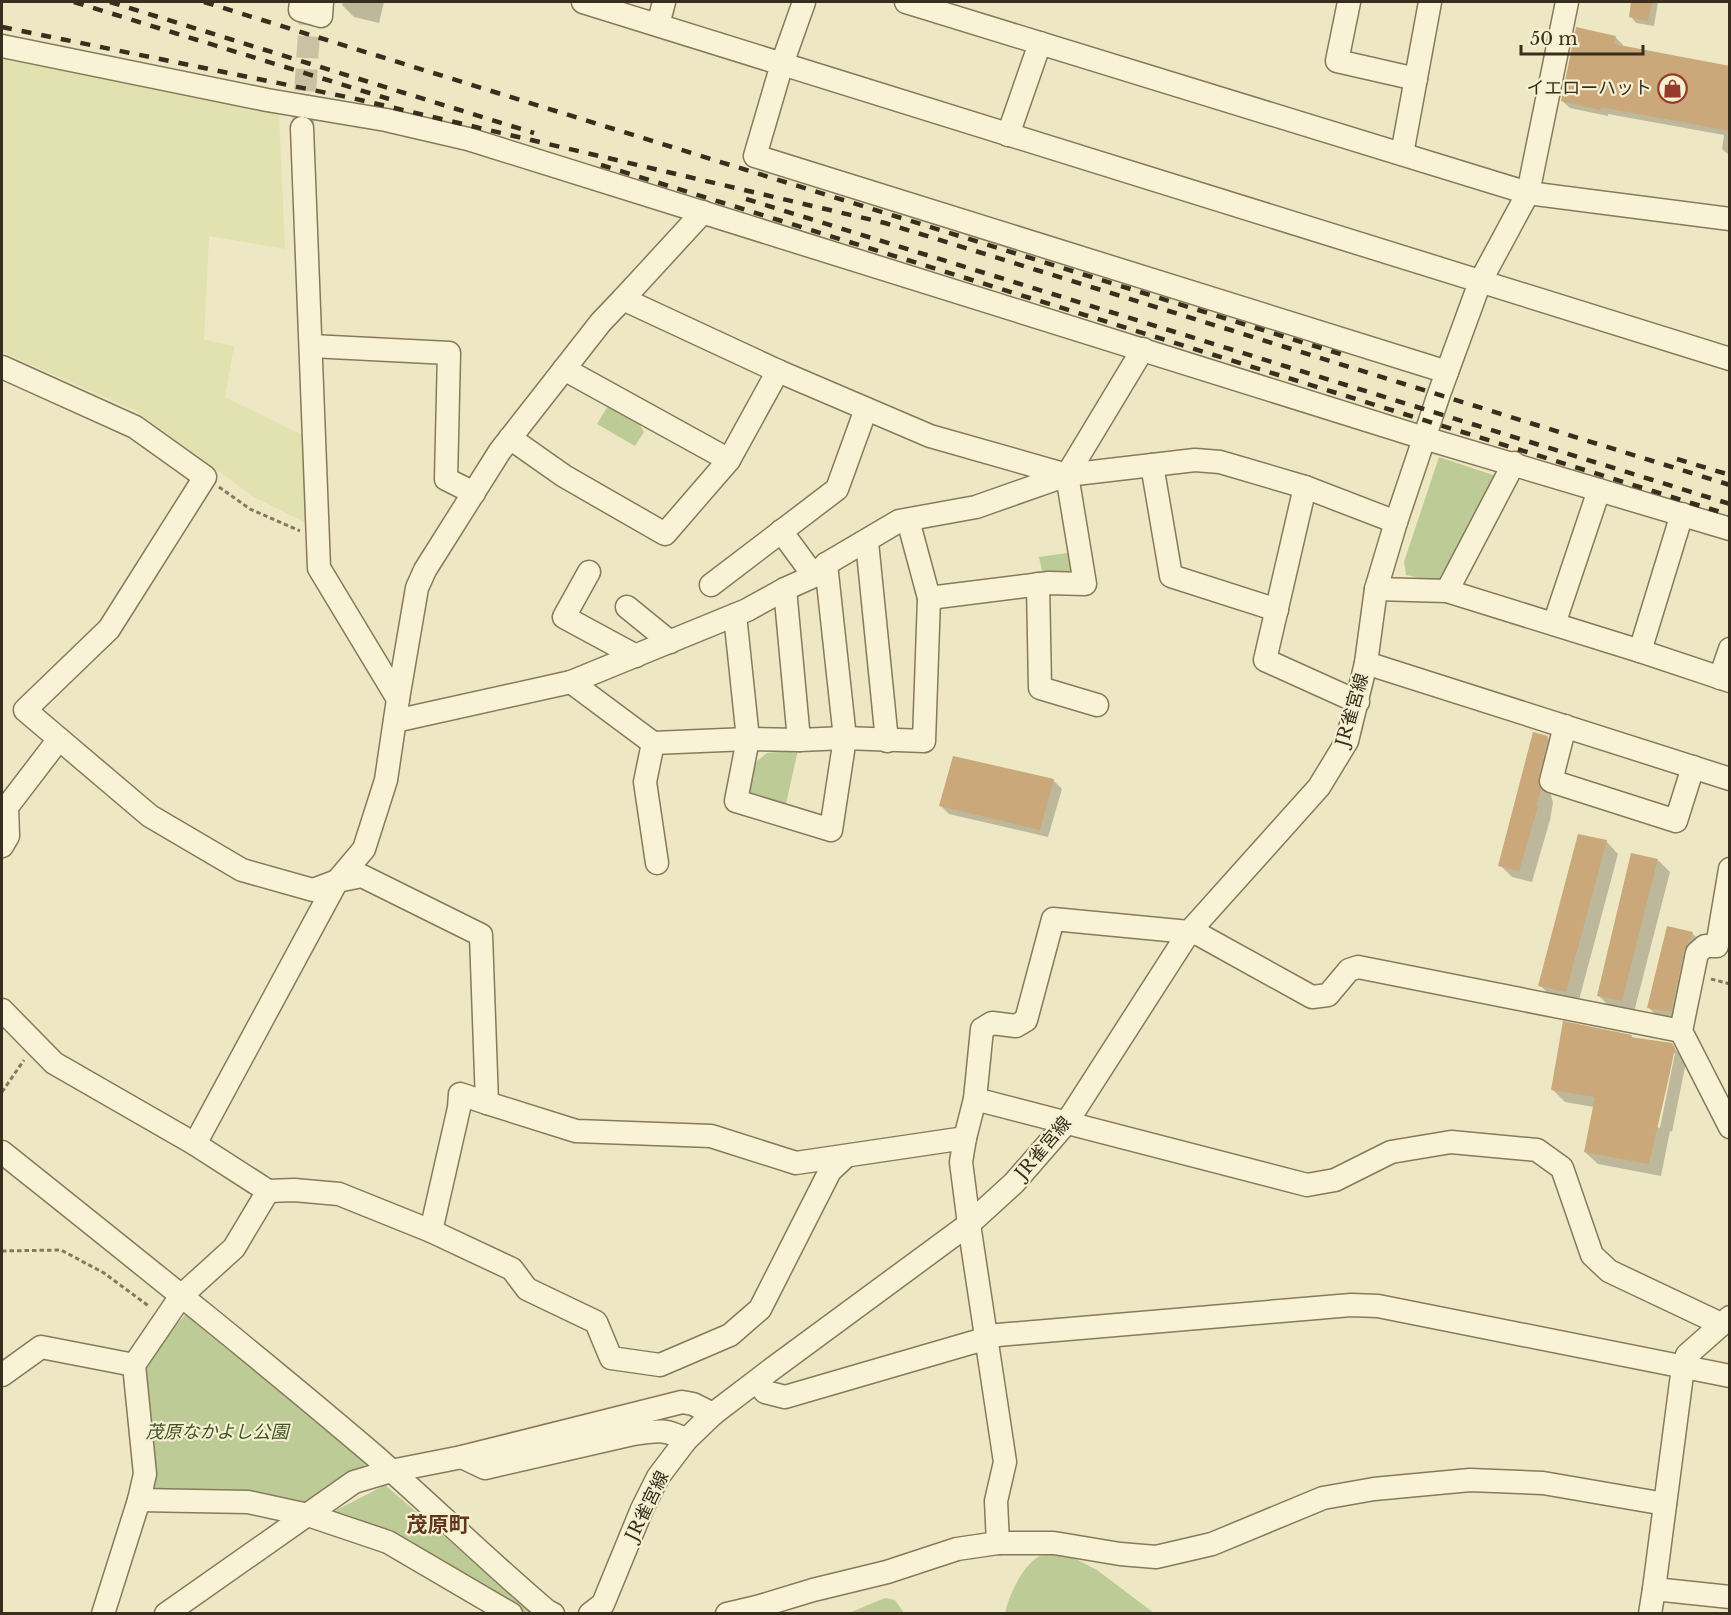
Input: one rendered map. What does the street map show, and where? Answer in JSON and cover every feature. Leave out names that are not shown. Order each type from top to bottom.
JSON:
[{"type":"street","points":[[301,2],[300,10],[321,16],[322,2]]},
{"type":"street","points":[[583,2],[1730,359]]},
{"type":"street","points":[[658,25],[664,2]]},
{"type":"street","points":[[804,2],[782,64],[755,156],[1447,372]]},
{"type":"street","points":[[906,2],[1528,193],[1730,219]]},
{"type":"street","points":[[1349,2],[1337,61],[1416,79]]},
{"type":"street","points":[[1401,154],[1430,2]]},
{"type":"street","name":"JR雀宮線","points":[[590,1614],[603,1604],[642,1509],[658,1477],[686,1440],[713,1414],[969,1224],[1014,1183],[1068,1122],[1189,932],[1319,787],[1347,741],[1366,663],[1376,589],[1396,522],[1480,282],[1528,193],[1567,2]]},
{"type":"street","points":[[1008,135],[1040,43]]},
{"type":"street","points":[[2,46],[290,104],[386,120],[468,139],[1424,438],[1730,529]]},
{"type":"street","points":[[290,104],[292,207],[297,274],[309,307]]},
{"type":"street","points":[[309,307],[316,289],[318,270],[311,202],[314,108]]},
{"type":"street","points":[[302,128],[319,568],[397,710]]},
{"type":"street","points":[[195,1144],[337,882],[364,849],[386,780],[417,588],[425,570],[510,438],[601,321],[704,212]]},
{"type":"street","points":[[623,299],[778,371],[930,436],[1067,475]]},
{"type":"street","points":[[310,346],[449,353],[446,479],[474,493]]},
{"type":"street","points":[[929,598],[1038,584],[1085,584],[1067,475],[1143,349]]},
{"type":"street","points":[[2,367],[135,427],[205,477],[109,629],[25,710],[150,816],[242,870],[312,890],[362,876],[481,935],[487,1103]]},
{"type":"street","points":[[564,369],[729,460]]},
{"type":"street","points":[[510,438],[564,476],[665,534],[729,460],[778,371]]},
{"type":"street","points":[[711,585],[837,489],[866,409]]},
{"type":"street","points":[[397,710],[571,682],[735,615],[820,570],[899,521],[976,507],[1067,475],[1195,460],[1220,462],[1305,487],[1396,522]]},
{"type":"street","points":[[1447,591],[1514,463]]},
{"type":"street","points":[[1152,465],[1171,576],[1277,610]]},
{"type":"street","points":[[1305,487],[1265,660],[1358,702]]},
{"type":"street","points":[[1554,624],[1599,490]]},
{"type":"street","points":[[1640,651],[1682,514]]},
{"type":"street","points":[[571,682],[653,743],[845,738],[924,741],[929,598],[908,520]]},
{"type":"street","points":[[735,615],[748,739],[736,801],[831,830],[845,738],[820,570],[781,531]]},
{"type":"street","points":[[867,542],[887,741]]},
{"type":"street","points":[[589,572],[564,617],[636,656]]},
{"type":"street","points":[[1038,584],[1040,688],[1097,705]]},
{"type":"street","points":[[1376,589],[1447,591],[1725,680],[1730,649]]},
{"type":"street","points":[[785,590],[799,740]]},
{"type":"street","points":[[627,608],[670,642]]},
{"type":"street","points":[[1366,663],[1730,779]]},
{"type":"street","points":[[1566,726],[1551,781],[1676,820],[1693,767]]},
{"type":"street","points":[[2,846],[8,836],[7,807],[59,739]]},
{"type":"street","points":[[653,743],[645,782],[657,863]]},
{"type":"street","points":[[1730,869],[1727,901],[1717,946],[1705,946],[1697,953],[1681,1031],[1730,1127]]},
{"type":"street","points":[[998,1543],[996,1501],[1005,1462],[961,1162],[975,1100],[982,1029],[992,1023],[1016,1026],[1026,1020],[1053,919],[1200,935],[1312,997],[1328,995],[1349,970],[1358,967],[1681,1031]]},
{"type":"street","points":[[2,1010],[54,1063],[195,1144],[268,1191],[294,1190],[339,1194],[431,1231],[512,1269],[527,1289],[596,1322],[611,1358],[660,1365],[730,1335],[760,1309],[830,1171],[845,1157]]},
{"type":"street","points":[[431,1231],[459,1108],[460,1094],[576,1131],[711,1136],[796,1163],[965,1138]]},
{"type":"street","points":[[975,1100],[1307,1185],[1335,1180],[1391,1152],[1451,1142],[1537,1150],[1562,1168],[1592,1255],[1609,1271],[1725,1320],[1688,1354],[1683,1367],[1650,1614]]},
{"type":"street","points":[[2,1152],[182,1296],[391,1471],[512,1581],[553,1614]]},
{"type":"street","points":[[103,1614],[145,1474],[134,1365],[182,1296],[234,1248],[268,1191]]},
{"type":"street","points":[[757,1381],[765,1392],[785,1397],[986,1338],[1010,1334],[1360,1305],[1378,1306],[1730,1376]]},
{"type":"street","points":[[2,1375],[41,1347],[134,1365]]},
{"type":"street","points":[[166,1614],[354,1482],[391,1471],[462,1457],[682,1402],[693,1404],[713,1414]]},
{"type":"street","points":[[462,1457],[485,1468],[633,1434],[656,1431],[672,1432],[686,1440]]},
{"type":"street","points":[[727,1614],[887,1572],[957,1549],[998,1543],[1054,1543],[1119,1554],[1156,1557],[1212,1544],[1323,1498],[1374,1489],[1470,1480],[1543,1483],[1665,1504]]},
{"type":"street","points":[[139,1500],[248,1502],[308,1515],[388,1542],[511,1614]]},
{"type":"street","points":[[1654,1589],[1730,1597]]},
{"type":"path","points":[[205,477],[250,509],[318,538]]},
{"type":"path","points":[[2,1092],[36,1044]]},
{"type":"path","points":[[2,1251],[61,1250],[104,1273],[166,1319]]},
{"type":"green space","points":[[2,57],[279,114],[285,249],[209,236],[204,340],[234,346],[225,397],[304,436],[308,524],[254,497],[134,410],[2,352]]},
{"type":"green space","points":[[608,406],[640,425],[644,432],[635,446],[597,424]]},
{"type":"green space","points":[[1439,457],[1499,477],[1445,584],[1406,575],[1404,562]]},
{"type":"green space","points":[[1074,552],[1075,570],[1067,578],[1043,576],[1039,557]]},
{"type":"green space","points":[[798,750],[785,808],[752,798],[747,786],[750,767],[767,753]]},
{"type":"green space","name":"茂原なかよし公園","points":[[186,1314],[366,1464],[307,1509],[145,1500],[141,1364]]},
{"type":"green space","points":[[385,1485],[533,1613],[518,1613],[327,1515]]},
{"type":"green space","points":[[1060,1551],[1097,1570],[1154,1613],[1005,1614],[1009,1598],[1028,1565],[1040,1556]]},
{"type":"green space","points":[[885,1598],[895,1600],[904,1613],[849,1613]]},
{"type":"building","points":[[1631,2],[1652,2],[1648,21],[1629,17]]},
{"type":"building","name":"イエローハット","points":[[1576,27],[1616,36],[1614,44],[1730,66],[1730,131],[1601,107],[1600,110],[1561,101]]},
{"type":"building","points":[[1533,732],[1548,736],[1538,778],[1541,790],[1536,806],[1538,806],[1519,871],[1498,866]]},
{"type":"building","points":[[953,756],[1054,779],[1040,830],[939,806]]},
{"type":"building","points":[[1578,834],[1607,840],[1566,992],[1538,986]]},
{"type":"building","points":[[1631,853],[1658,859],[1622,1001],[1597,996]]},
{"type":"building","points":[[1667,926],[1693,932],[1684,950],[1671,1012],[1647,1008]]},
{"type":"building","points":[[1563,1021],[1632,1035],[1631,1037],[1672,1043],[1675,1048],[1649,1164],[1584,1152],[1595,1097],[1551,1090]]},
{"type":"tunnel","points":[[303,124],[311,2]]},
{"type":"railway","points":[[74,2],[389,99]]},
{"type":"railway","points":[[110,2],[534,133]]},
{"type":"railway","points":[[204,2],[1350,357]]},
{"type":"railway","points":[[2,27],[352,98],[885,223],[1730,485]]},
{"type":"railway","points":[[601,165],[1730,515]]},
{"type":"railway","points":[[746,199],[1730,504]]},
{"type":"railway","points":[[1677,459],[1730,475]]},
{"type":"place","name":"イエローハット","points":[[1673,88]]},
{"type":"district","name":"茂原町","points":[[438,1525]]}]
